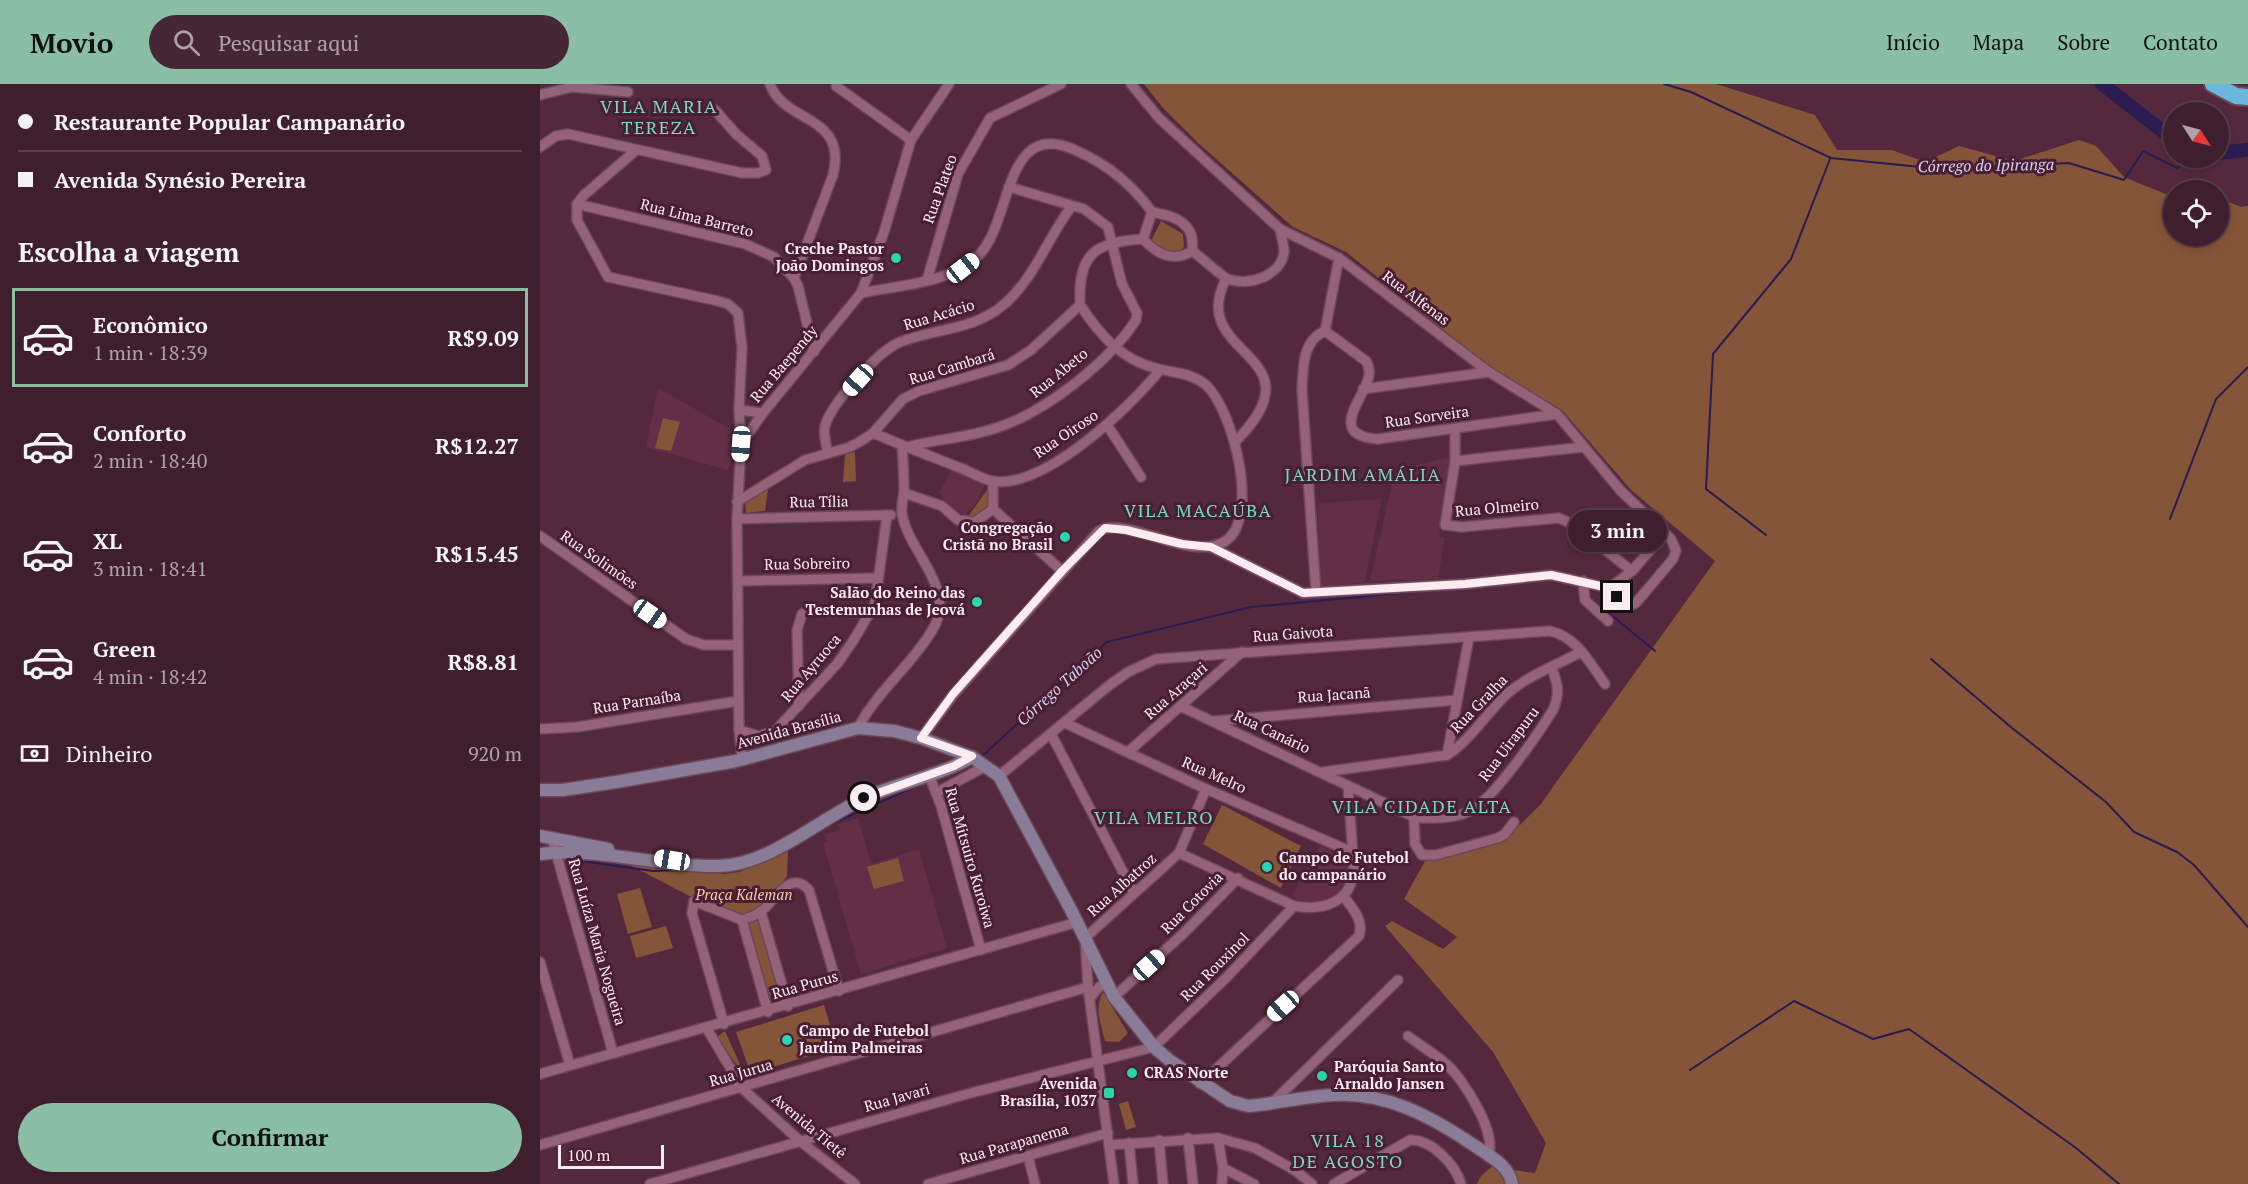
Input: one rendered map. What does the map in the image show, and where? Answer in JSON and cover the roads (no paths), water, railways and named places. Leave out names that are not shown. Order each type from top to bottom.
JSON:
[{"type":"highway","points":[[2213,84],[2236,96],[2248,97]]},
{"type":"street","points":[[770,84],[780,99],[827,132],[836,157],[833,175],[794,278]]},
{"type":"street","name":"Rua Baependy","points":[[741,444],[763,413],[861,293],[884,232],[910,140],[950,84]]},
{"type":"street","name":"Rua Plateo","points":[[927,280],[958,174],[990,118],[1061,84]]},
{"type":"street","name":"Rua Alfenas","points":[[1131,84],[1159,118],[1280,229],[1339,258],[1489,372],[1557,414],[1620,490],[1675,545],[1674,559],[1636,603],[1628,607],[1609,588]]},
{"type":"street","points":[[836,86],[910,140]]},
{"type":"street","points":[[540,95],[572,87],[628,92]]},
{"type":"street","points":[[540,147],[556,136],[568,134],[635,151],[742,173],[758,173],[766,170],[762,156],[736,134],[715,110]]},
{"type":"street","points":[[861,293],[951,274],[983,250],[994,234],[1020,161],[1031,150],[1042,145],[1067,146],[1108,167],[1132,188],[1152,212],[1178,218],[1186,224],[1191,232],[1192,251],[1226,279],[1245,282],[1262,278],[1272,272],[1284,252],[1280,229]]},
{"type":"street","points":[[635,151],[577,204],[580,228],[608,277],[718,301],[735,309],[740,317],[741,444],[736,519],[741,759]]},
{"type":"street","points":[[1009,187],[1072,206],[1096,217],[1108,227],[1113,241]]},
{"type":"street","name":"Rua Lima Barreto","points":[[577,204],[745,244],[774,257],[794,278],[802,296],[808,334],[814,352]]},
{"type":"street","name":"Rua Acácio","points":[[828,453],[825,427],[831,411],[873,363],[897,344],[924,334],[964,326],[999,308],[1016,294],[1029,277],[1056,226],[1072,206]]},
{"type":"street","points":[[1143,239],[1152,212]]},
{"type":"street","points":[[1192,251],[1182,257],[1173,258],[1156,251],[1143,239],[1113,241],[1096,250],[1087,261],[1081,274],[1080,305],[1112,347],[1160,370],[1178,372],[1205,385],[1225,415],[1235,442],[1243,509],[1240,523],[1225,542],[1211,547]]},
{"type":"street","name":"Rua Abeto","points":[[904,446],[995,429],[1026,417],[1054,400],[1112,347],[1130,329],[1137,313],[1122,284],[1113,241]]},
{"type":"street","points":[[1316,592],[1302,390],[1303,365],[1309,344],[1315,335],[1325,331],[1339,258]]},
{"type":"street","points":[[1226,279],[1219,293],[1216,308],[1221,325],[1264,374],[1267,387],[1265,403],[1258,417],[1235,442]]},
{"type":"street","name":"Rua Cambará","points":[[737,502],[797,465],[850,447],[873,433],[903,399],[919,391],[1008,365],[1031,350],[1080,305]]},
{"type":"street","name":"Rua Sorveira","points":[[1325,331],[1366,361],[1369,377],[1353,408],[1351,419],[1360,434],[1367,438],[1455,429],[1557,414]]},
{"type":"street","name":"Rua Oiroso","points":[[873,433],[993,481],[1027,476],[1047,467],[1107,425],[1134,400],[1160,370]]},
{"type":"street","points":[[1363,389],[1489,372]]},
{"type":"street","points":[[739,410],[763,413]]},
{"type":"street","points":[[1107,425],[1141,477]]},
{"type":"street","name":"Rua Olmeiro","points":[[1455,429],[1455,461],[1443,521],[1448,527],[1559,518],[1572,524],[1632,571]]},
{"type":"street","points":[[858,728],[873,704],[933,630],[940,613],[940,600],[936,586],[907,530],[902,513],[904,446]]},
{"type":"street","points":[[1455,461],[1584,447]]},
{"type":"street","points":[[993,481],[993,508],[1062,571]]},
{"type":"street","points":[[904,493],[942,506],[958,520],[966,523],[975,522],[993,508]]},
{"type":"street","name":"Rua Tília","points":[[736,519],[902,513]]},
{"type":"street","name":"Rua Ayruoca","points":[[739,730],[759,736],[769,734],[783,724],[837,664],[871,613],[878,591],[877,578],[887,515]]},
{"type":"street","points":[[921,738],[953,694],[1062,571],[1099,531],[1111,526],[1182,544],[1211,547],[1303,593],[1465,584],[1524,576],[1551,575],[1609,588],[1632,571],[1665,533]]},
{"type":"street","name":"Rua Solimões","points":[[540,536],[686,639],[704,645],[738,645]]},
{"type":"street","name":"Rua Sobreiro","points":[[738,580],[877,578]]},
{"type":"street","points":[[1583,581],[1582,596],[1608,621]]},
{"type":"street","points":[[799,706],[797,630],[802,614],[809,611],[871,613]]},
{"type":"street","name":"Rua Gaivota","points":[[999,776],[1107,687],[1143,663],[1156,659],[1550,631],[1563,634],[1573,640],[1605,684]]},
{"type":"street","points":[[1447,755],[1469,638]]},
{"type":"street","name":"Rua Araçari","points":[[1128,752],[1242,652]]},
{"type":"street","name":"Rua Gralha","points":[[1323,772],[1447,755],[1457,749],[1508,693],[1523,681],[1581,652]]},
{"type":"street","name":"Rua Uirapuru","points":[[1414,817],[1452,816],[1469,812],[1485,800],[1553,710],[1558,699],[1558,687],[1552,668]]},
{"type":"street","name":"Rua Jacanã","points":[[1214,721],[1457,700]]},
{"type":"street","name":"Rua Parnaíba","points":[[540,729],[577,727],[738,701]]},
{"type":"street","name":"Rua Canário","points":[[1182,707],[1414,817]]},
{"type":"street","name":"Rua Melro","points":[[1065,723],[1206,789],[1352,852]]},
{"type":"street","name":"Avenida Brasília","points":[[540,790],[563,790],[616,782],[741,759],[858,728],[894,731],[972,756],[999,776],[1078,922],[1114,997],[1154,1047],[1200,1084],[1239,1105],[1270,1104],[1333,1095],[1358,1095],[1383,1100],[1427,1116],[1489,1152]]},
{"type":"street","points":[[1051,734],[1134,893]]},
{"type":"street","points":[[546,838],[677,862],[716,866],[738,865],[758,858],[864,798],[929,775],[972,756]]},
{"type":"street","points":[[936,792],[986,766]]},
{"type":"street","name":"Rua Mitsuiro Kuroiwa","points":[[929,775],[936,792],[981,950]]},
{"type":"street","points":[[1200,1084],[1359,936],[1361,928],[1359,917],[1344,897],[1352,883],[1348,786]]},
{"type":"street","points":[[1179,853],[1206,789]]},
{"type":"street","points":[[1414,817],[1413,830],[1418,852],[1428,856],[1498,837],[1505,834],[1514,822]]},
{"type":"street","name":"Rua Luíza Maria Nogueira","points":[[546,838],[556,852],[613,1053]]},
{"type":"street","points":[[540,854],[556,852],[673,864],[677,862]]},
{"type":"street","name":"Rua Albatroz","points":[[1085,938],[1179,853],[1238,878],[1294,906],[1311,909],[1330,905],[1344,897]]},
{"type":"street","name":"Rua Cotovia","points":[[1114,997],[1185,933],[1238,878]]},
{"type":"street","points":[[724,1024],[692,913],[694,901],[742,920],[761,912],[786,885],[796,883],[805,885],[809,890],[839,991]]},
{"type":"street","name":"Rua Rouxinol","points":[[1154,1047],[1227,978],[1294,906]]},
{"type":"street","points":[[761,912],[788,1006]]},
{"type":"street","points":[[742,920],[768,1012]]},
{"type":"street","name":"Rua Purus","points":[[540,1074],[768,1012],[1078,922]]},
{"type":"street","name":"Avenida Brasília","points":[[1085,938],[1088,987],[1114,1184]]},
{"type":"street","points":[[540,962],[570,1065]]},
{"type":"street","points":[[1270,1104],[1398,980]]},
{"type":"street","points":[[1090,998],[1095,991],[1107,983]]},
{"type":"street","name":"Rua Jurua","points":[[540,1145],[743,1089],[1088,987]]},
{"type":"street","name":"Avenida Tietê","points":[[707,1029],[743,1089],[800,1141],[855,1184]]},
{"type":"street","points":[[1408,1036],[1448,1065],[1461,1080],[1486,1126],[1489,1152],[1505,1168],[1512,1184]]},
{"type":"street","name":"Rua Javari","points":[[650,1184],[800,1141],[1154,1047]]},
{"type":"street","points":[[1297,1101],[1296,1089],[1300,1074]]},
{"type":"street","name":"Rua Parapanema","points":[[928,1184],[1108,1133]]},
{"type":"street","points":[[1109,1145],[1188,1138],[1218,1138],[1255,1148],[1296,1171],[1312,1184]]},
{"type":"street","points":[[1188,1138],[1193,1184]]},
{"type":"street","points":[[1218,1138],[1223,1168],[1222,1184]]},
{"type":"street","points":[[1159,1140],[1163,1184]]},
{"type":"street","points":[[1334,1184],[1410,1140],[1419,1140],[1434,1148],[1458,1175],[1461,1184]]},
{"type":"street","points":[[1129,1143],[1133,1184]]},
{"type":"street","points":[[1489,1152],[1510,1164],[1516,1172],[1518,1184]]},
{"type":"street","points":[[1028,1156],[1035,1184]]},
{"type":"street","points":[[1223,1168],[1254,1184]]},
{"type":"waterway","name":"Córrego do Ipiranga","points":[[1664,84],[1691,92],[1831,158],[1941,169],[2069,163],[2124,180],[2143,151],[2163,161]]},
{"type":"waterway","points":[[2102,84],[2163,131]]},
{"type":"waterway","points":[[2229,152],[2248,150]]},
{"type":"waterway","points":[[1766,535],[1706,489],[1713,354],[1791,259],[1830,159]]},
{"type":"waterway","points":[[2170,519],[2216,399],[2248,367]]},
{"type":"waterway","name":"Córrego Taboão","points":[[981,757],[1107,642],[1251,607],[1435,590]]},
{"type":"waterway","name":"Córrego Taboão","points":[[1587,595],[1655,651]]},
{"type":"waterway","points":[[1931,659],[2012,728],[2106,802],[2134,832],[2177,852],[2194,865],[2248,927]]},
{"type":"waterway","name":"Córrego Taboão","points":[[827,826],[921,784]]},
{"type":"waterway","name":"Córrego Taboão","points":[[567,859],[653,871],[681,870]]},
{"type":"waterway","points":[[1690,1070],[1794,1001],[1873,1039],[1909,1029],[2076,1148],[2119,1184]]},
{"type":"place","name":"Creche Pastor João Domingos","points":[[896,258]]},
{"type":"place","name":"Congregação Cristã no Brasil","points":[[1065,537]]},
{"type":"place","name":"Salão do Reino das Testemunhas de Jeová","points":[[977,602]]},
{"type":"place","name":"Campo de Futebol do campanário","points":[[1267,867]]},
{"type":"place","name":"Campo de Futebol Jardim Palmeiras","points":[[787,1040]]},
{"type":"place","name":"CRAS Norte","points":[[1132,1073]]},
{"type":"place","name":"Paróquia Santo Arnaldo Jansen","points":[[1322,1076]]},
{"type":"place","name":"Avenida Brasília, 1037","points":[[1109,1093]]},
{"type":"district","name":"VILA MARIA TEREZA","points":[[659,117]]},
{"type":"district","name":"JARDIM AMÁLIA","points":[[1363,475]]},
{"type":"district","name":"VILA MACAÚBA","points":[[1198,511]]},
{"type":"district","name":"VILA CIDADE ALTA","points":[[1422,807]]},
{"type":"district","name":"VILA MELRO","points":[[1154,818]]},
{"type":"district","name":"VILA 18 DE AGOSTO","points":[[1348,1151]]},
{"type":"park label","name":"Praça Kaleman","points":[[744,895]]}]
